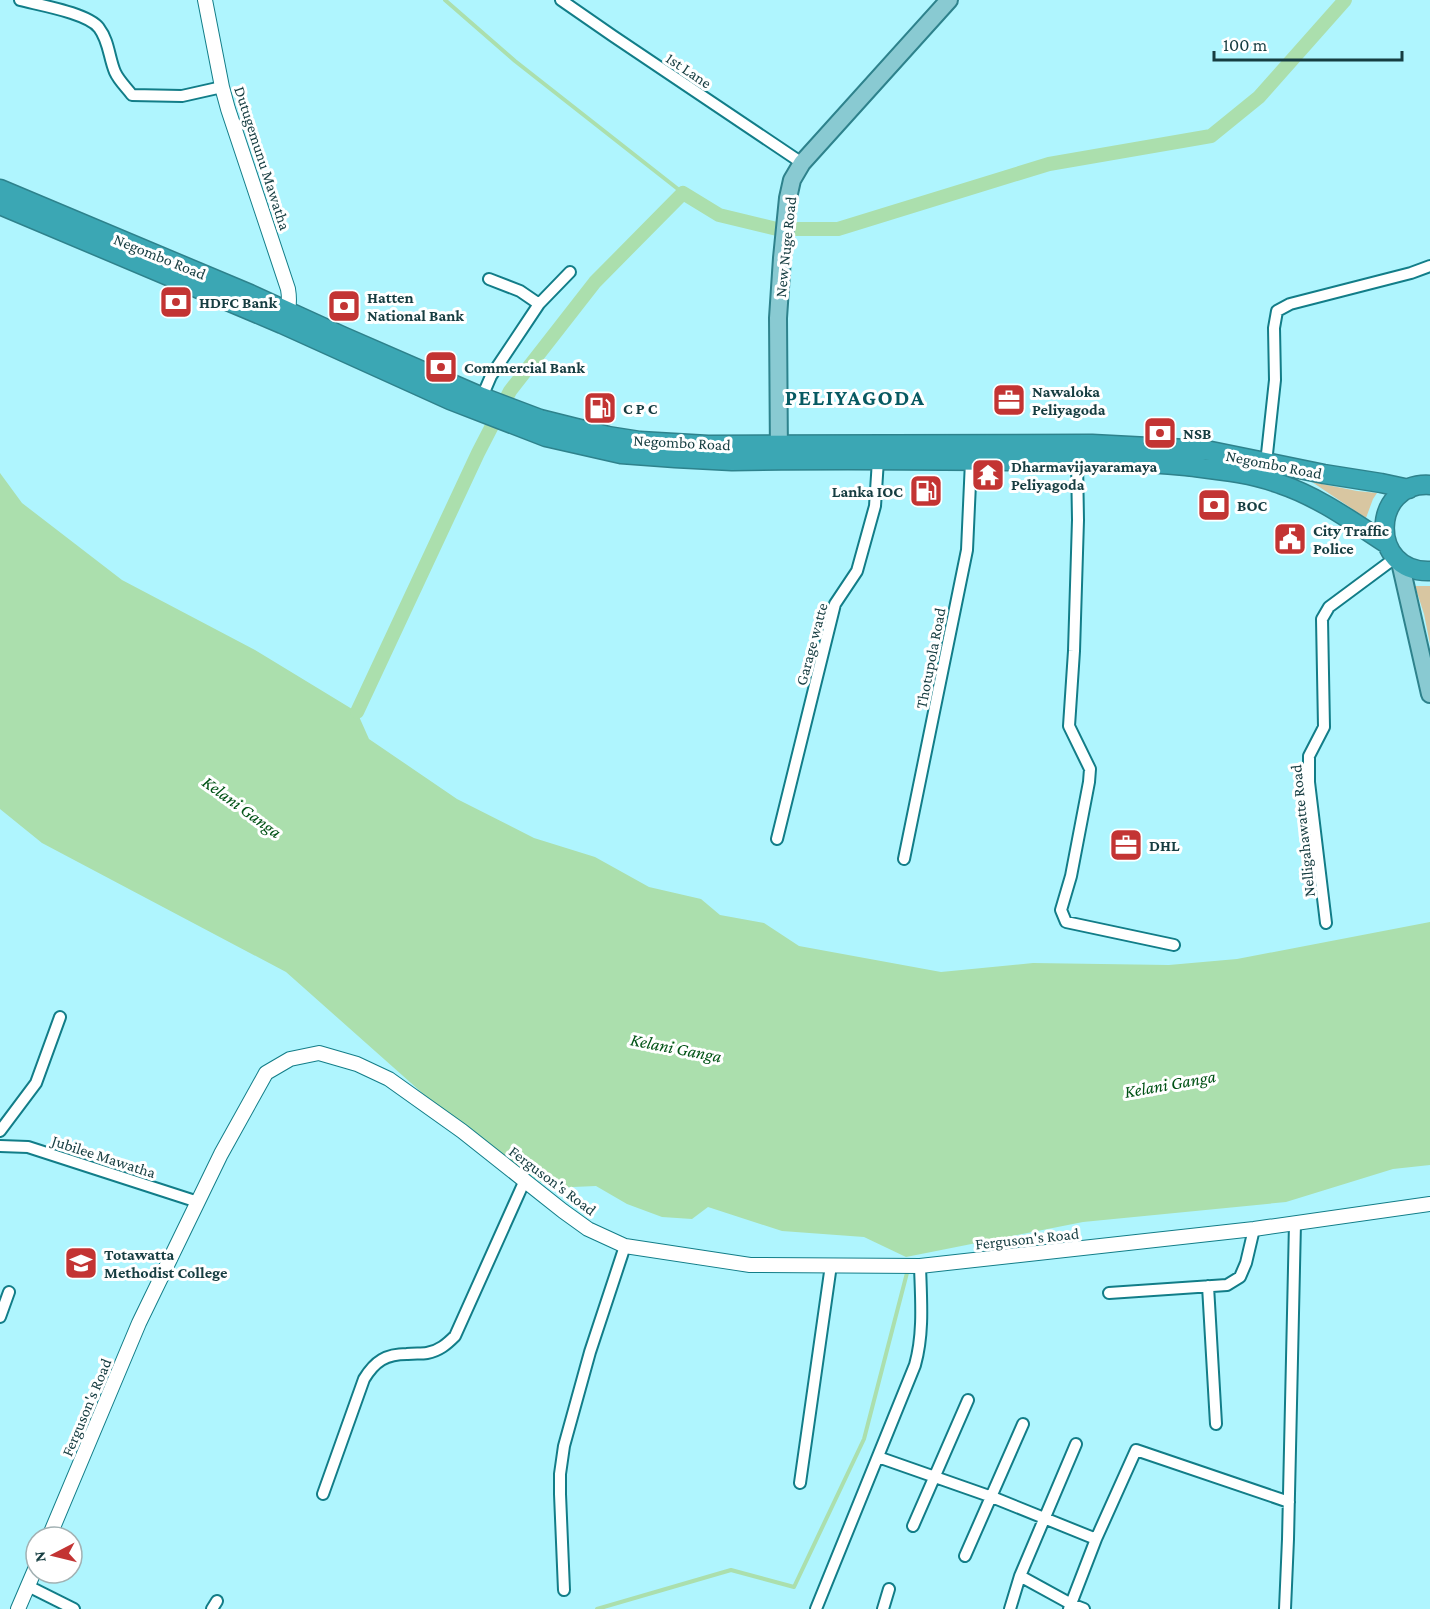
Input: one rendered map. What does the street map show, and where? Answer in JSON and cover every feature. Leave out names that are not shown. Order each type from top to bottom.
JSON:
[{"type":"highway","name":"Negombo Road","points":[[0,189],[285,317],[450,400],[484,403],[546,437],[621,454],[732,461],[779,452],[1092,444],[1206,450],[1409,489]]},
{"type":"highway","name":"Negombo Road","points":[[0,205],[285,317]]},
{"type":"highway","name":"Negombo Road","points":[[779,452],[878,460],[1152,463],[1239,473],[1293,489],[1320,502],[1416,570],[1430,571]]},
{"type":"highway","points":[[1394,554],[1384,524],[1387,512],[1403,492],[1430,485]]},
{"type":"main road","name":"New Nuge Road","points":[[779,452],[778,318],[782,258],[792,180],[801,163],[949,0]]},
{"type":"main road","points":[[1394,554],[1430,694]]},
{"type":"street","points":[[20,0],[76,14],[99,27],[111,53],[115,72],[132,95],[182,96],[222,87]]},
{"type":"street","name":"Dutugemunu Mawatha","points":[[205,0],[222,87],[288,289],[290,301],[285,317]]},
{"type":"street","name":"1st Lane","points":[[561,0],[801,163]]},
{"type":"street","points":[[1266,463],[1275,380],[1276,311],[1290,304],[1430,266]]},
{"type":"street","points":[[484,403],[491,376],[539,304],[570,272]]},
{"type":"street","points":[[489,279],[520,291],[539,304]]},
{"type":"street","name":"Garage watte","points":[[777,839],[835,604],[857,571],[875,506],[878,460]]},
{"type":"street","name":"Thotupola Road","points":[[904,859],[967,550],[971,460]]},
{"type":"street","points":[[1077,461],[1078,520],[1069,726],[1090,769],[1076,855],[1061,910],[1066,922],[1174,945]]},
{"type":"street","name":"Nelligahawatte Road","points":[[1326,923],[1309,782],[1309,756],[1324,727],[1322,619],[1329,607],[1394,554]]},
{"type":"street","points":[[0,1131],[36,1083],[60,1017]]},
{"type":"street","name":"Ferguson's Road","points":[[54,1525],[139,1323],[221,1154],[266,1073],[290,1059],[319,1053],[357,1064],[389,1079],[462,1131],[588,1229],[625,1246],[750,1265],[920,1266],[1254,1229],[1430,1204]]},
{"type":"street","name":"Jubilee Mawatha","points":[[0,1146],[28,1147],[198,1202]]},
{"type":"street","points":[[323,1494],[364,1378],[371,1366],[384,1358],[427,1353],[443,1347],[455,1336],[525,1180]]},
{"type":"street","points":[[1285,1609],[1294,1223]]},
{"type":"street","points":[[1109,1293],[1227,1284],[1240,1277],[1246,1263],[1254,1229]]},
{"type":"street","points":[[564,1590],[560,1494],[564,1446],[590,1352],[625,1246]]},
{"type":"street","points":[[800,1483],[831,1265]]},
{"type":"street","points":[[816,1609],[920,1349],[920,1266]]},
{"type":"street","points":[[1208,1286],[1216,1424]]},
{"type":"street","points":[[0,1317],[9,1293]]},
{"type":"street","points":[[914,1527],[968,1400]]},
{"type":"street","points":[[965,1556],[1023,1424]]},
{"type":"street","points":[[1010,1609],[1020,1576],[1076,1444]]},
{"type":"street","points":[[1070,1606],[1096,1539],[1136,1450],[1289,1502]]},
{"type":"street","points":[[878,1457],[992,1497],[1096,1539]]},
{"type":"street","points":[[1020,1576],[1070,1606],[1084,1609]]},
{"type":"street","points":[[18,1609],[28,1586],[74,1609]]},
{"type":"street","points":[[883,1609],[889,1589]]},
{"type":"shaded area","points":[[1312,482],[1357,491],[1377,493],[1366,518]]},
{"type":"shaded area","points":[[1415,586],[1430,586],[1430,644],[1424,614]]},
{"type":"water","name":"Kelani Ganga","points":[[0,473],[22,503],[122,580],[255,650],[357,712],[369,739],[457,799],[534,838],[595,857],[649,887],[701,899],[720,915],[764,923],[799,946],[941,972],[1033,963],[1169,965],[1237,959],[1430,922],[1430,1165],[1393,1169],[1286,1202],[1083,1222],[906,1257],[864,1237],[782,1231],[708,1207],[692,1219],[662,1217],[627,1204],[596,1186],[550,1188],[465,1131],[286,972],[42,843],[0,809]]},
{"type":"waterway","points":[[445,0],[515,61],[683,193]]},
{"type":"waterway","points":[[357,712],[478,453],[510,391],[595,282],[683,193],[719,215],[777,229],[838,229],[1049,164],[1211,136],[1259,97],[1345,0]]},
{"type":"waterway","points":[[597,1609],[731,1570],[794,1587],[864,1439],[908,1269]]},
{"type":"place","name":"HDFC Bank","points":[[176,302]]},
{"type":"place","name":"Hatten National Bank","points":[[344,306]]},
{"type":"place","name":"Commercial Bank","points":[[441,367]]},
{"type":"place","name":"Nawaloka Peliyagoda","points":[[1009,400]]},
{"type":"place","name":"C P C","points":[[600,408]]},
{"type":"place","name":"NSB","points":[[1160,433]]},
{"type":"place","name":"Dharmavijayaramaya Peliyagoda","points":[[988,475]]},
{"type":"place","name":"Lanka IOC","points":[[926,491]]},
{"type":"place","name":"BOC","points":[[1214,505]]},
{"type":"place","name":"City Traffic Police","points":[[1290,539]]},
{"type":"place","name":"DHL","points":[[1126,845]]},
{"type":"place","name":"Totawatta Methodist College","points":[[81,1263]]},
{"type":"district","name":"PELIYAGODA","points":[[855,397]]}]
